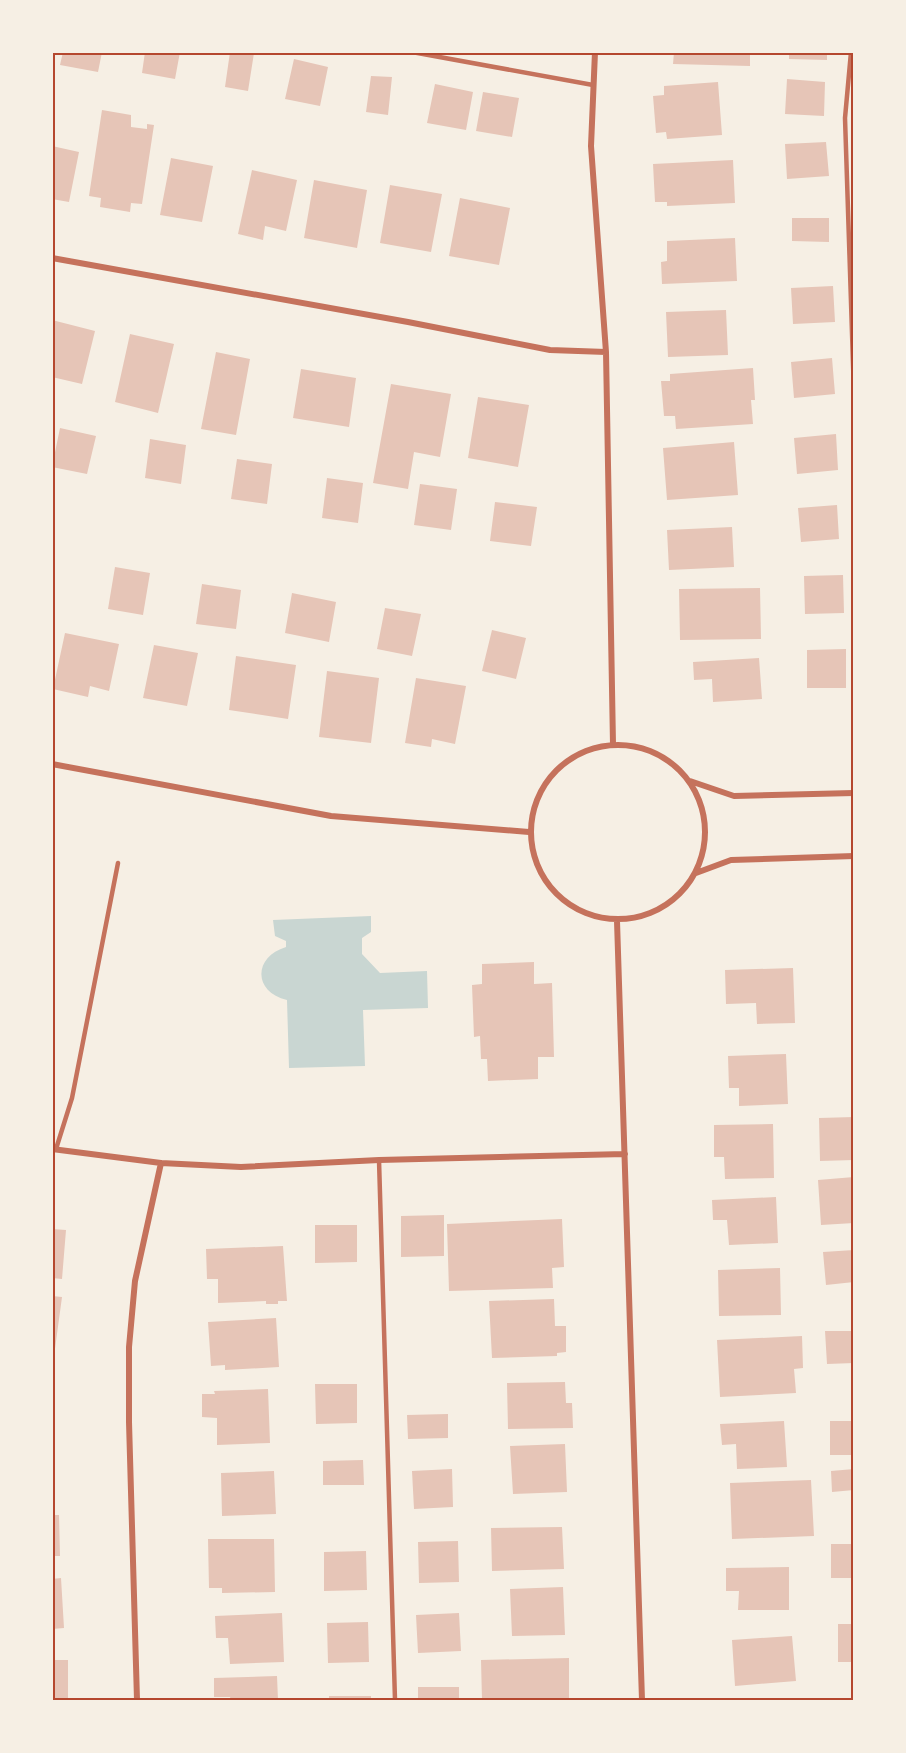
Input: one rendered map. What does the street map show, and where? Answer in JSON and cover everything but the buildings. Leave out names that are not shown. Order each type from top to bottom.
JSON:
[{"type":"street","points":[[595,52],[591,146],[606,352],[613,744]]},
{"type":"street","points":[[52,258],[550,350],[606,352]]},
{"type":"street","points":[[690,781],[703,811],[706,842],[696,873],[676,899],[649,915],[617,921],[583,913],[555,894],[536,866],[529,832],[537,796],[558,766],[591,748],[613,744],[640,748],[662,756],[690,781],[734,796],[854,793]]},
{"type":"street","points":[[52,764],[331,816],[529,832]]},
{"type":"street","points":[[696,873],[731,860],[854,856]]},
{"type":"street","points":[[617,921],[642,1701]]},
{"type":"street","points":[[54,1149],[161,1163],[241,1167],[379,1160],[625,1154]]},
{"type":"street","points":[[137,1701],[129,1347],[135,1281],[161,1163]]},
{"type":"lane","points":[[412,52],[593,85]]},
{"type":"lane","points":[[851,52],[845,118],[854,394]]},
{"type":"lane","points":[[54,1149],[72,1098],[118,863]]},
{"type":"lane","points":[[379,1160],[395,1701]]},
{"type":"shaded area","points":[[371,916],[371,932],[362,938],[362,954],[380,973],[427,971],[428,1008],[363,1010],[365,1066],[289,1068],[287,1000],[268,990],[261,974],[267,958],[286,947],[286,941],[275,936],[273,920]]}]
